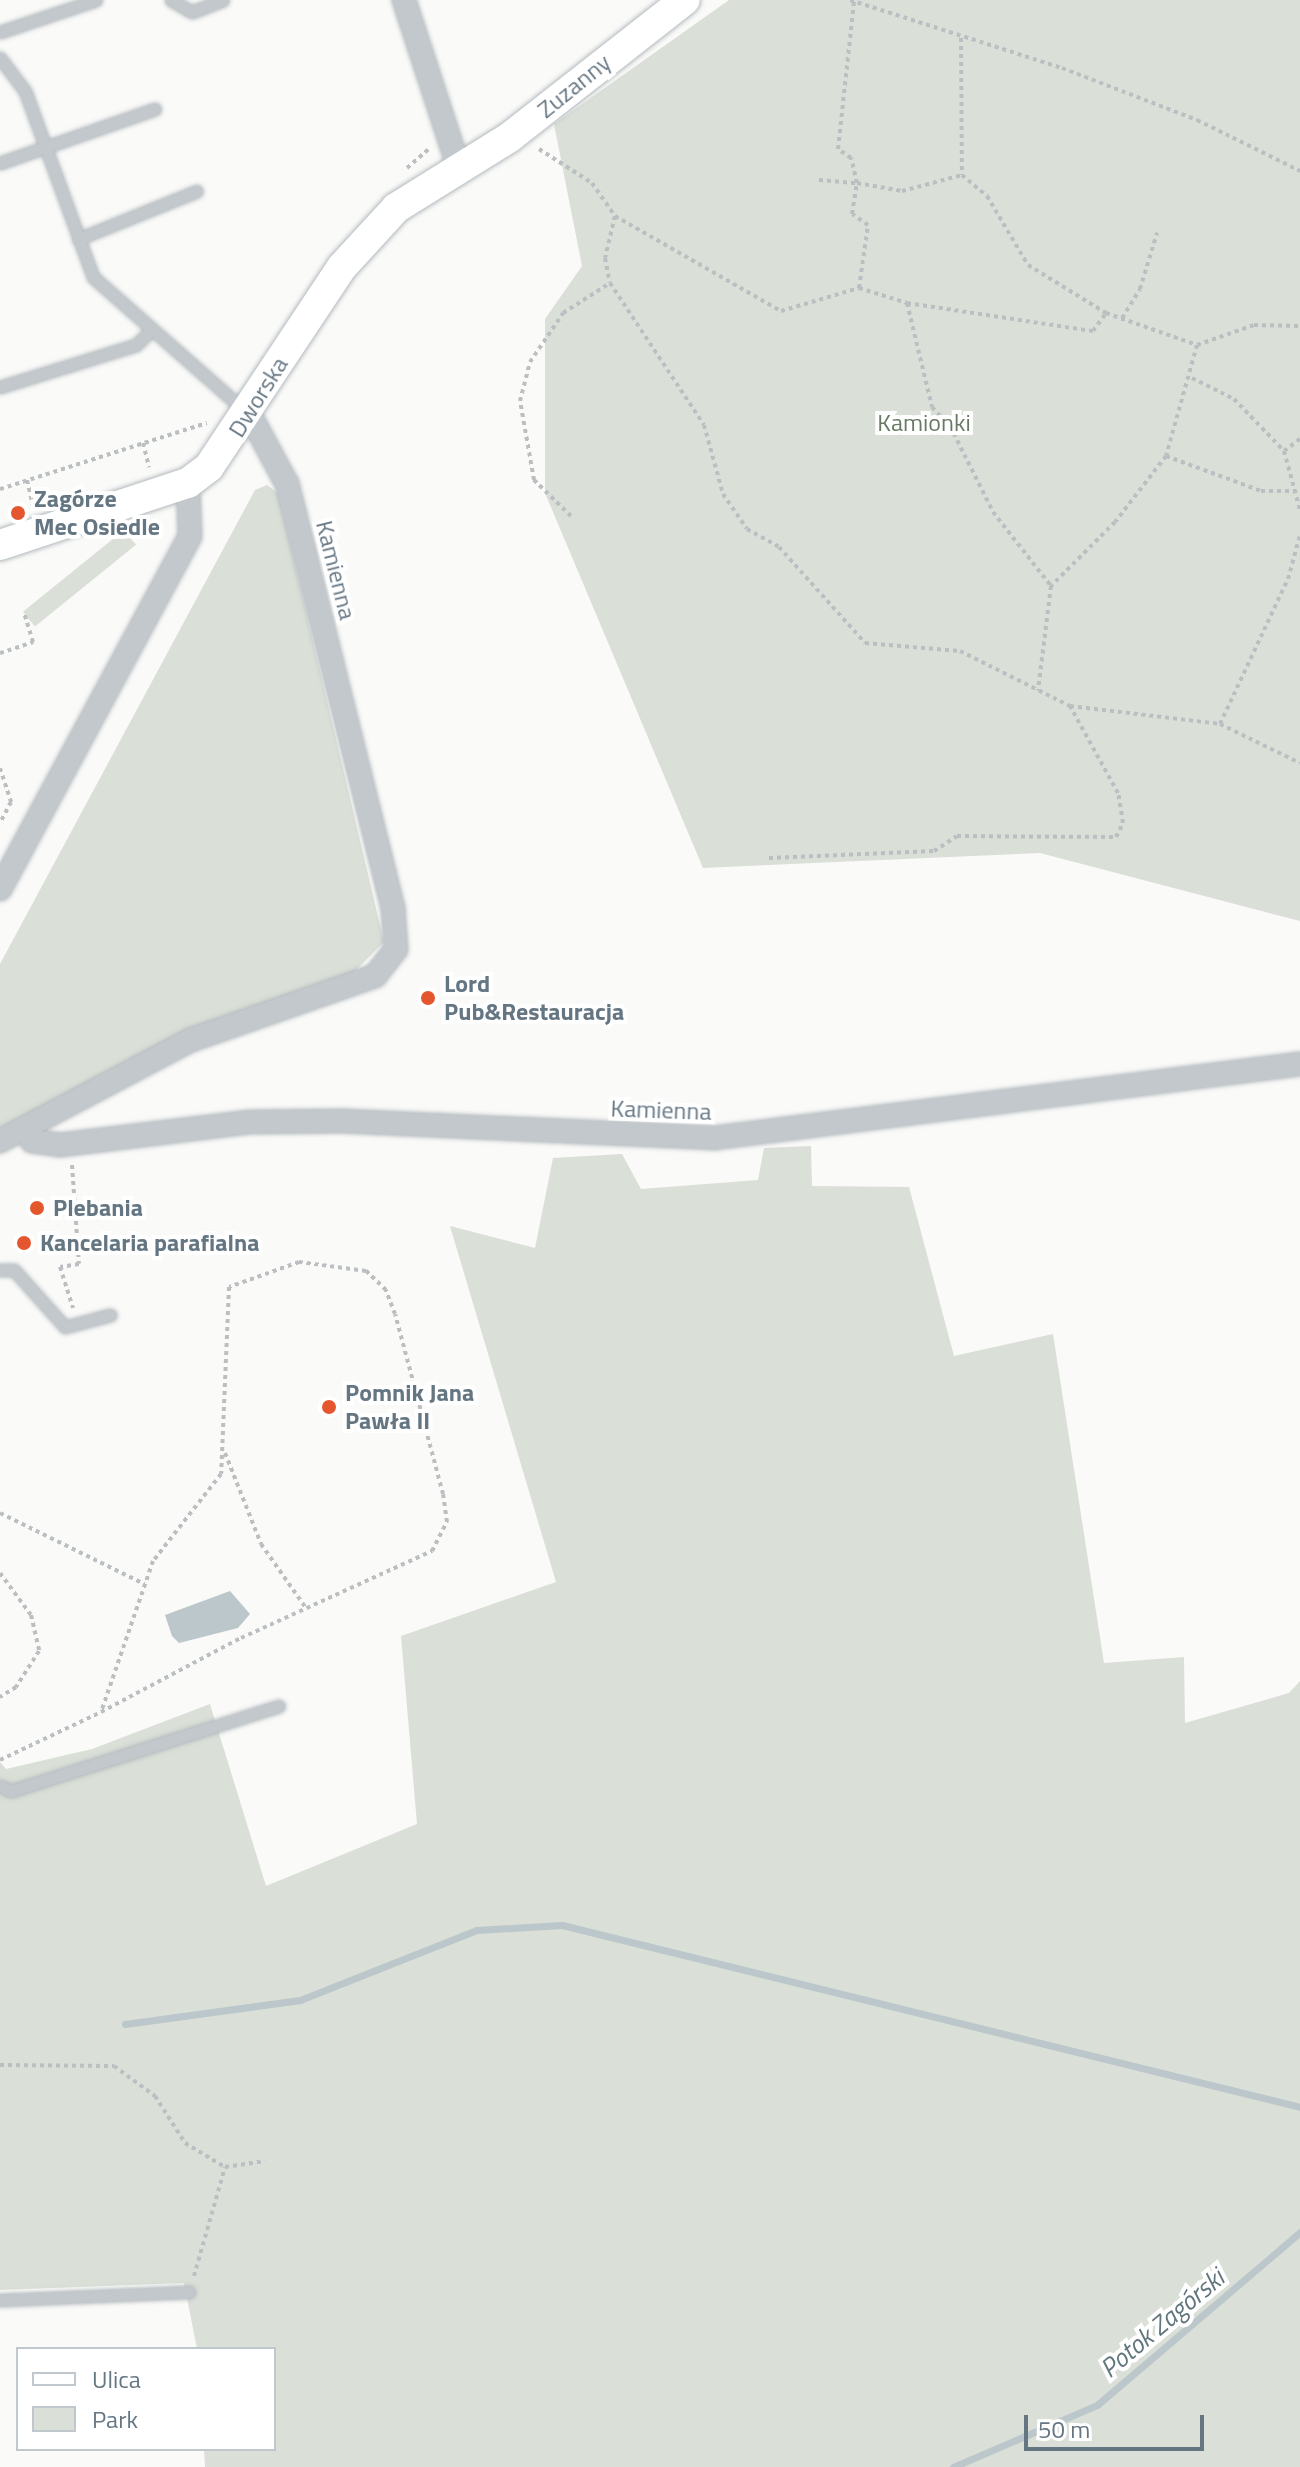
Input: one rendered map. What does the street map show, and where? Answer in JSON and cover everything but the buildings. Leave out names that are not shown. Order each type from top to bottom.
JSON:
[{"type":"street","points":[[404,0],[458,165]]},
{"type":"street","name":"Zuzanny","points":[[458,165],[510,137],[685,0]]},
{"type":"street","name":"Dworska","points":[[0,545],[188,483],[225,449],[342,267],[396,208],[458,165]]},
{"type":"street","name":"Kamienna","points":[[0,1141],[191,1040],[375,976],[396,949],[393,908],[287,484],[249,413]]},
{"type":"street","points":[[0,889],[190,536],[188,483]]},
{"type":"street","name":"Kamienna","points":[[26,1128],[32,1141],[60,1145],[251,1122],[342,1121],[714,1138],[1300,1064]]},
{"type":"lane","points":[[0,32],[96,0]]},
{"type":"lane","points":[[171,0],[192,12],[223,0]]},
{"type":"lane","points":[[0,58],[25,91],[78,239],[101,289],[249,413]]},
{"type":"lane","points":[[0,163],[155,109]]},
{"type":"lane","points":[[78,239],[197,191]]},
{"type":"lane","points":[[0,387],[136,345],[150,331]]},
{"type":"lane","points":[[0,1270],[14,1270],[65,1327],[110,1315]]},
{"type":"lane","points":[[0,1786],[11,1791],[279,1706]]},
{"type":"lane","points":[[0,2300],[189,2292]]},
{"type":"path","points":[[859,288],[868,225],[852,214],[857,183],[851,158],[838,149],[852,1],[1197,120],[1300,171]]},
{"type":"path","points":[[961,37],[962,175],[987,196],[1028,265],[1106,313],[1197,345],[1254,325],[1300,326]]},
{"type":"path","points":[[510,137],[568,163],[615,216],[781,311],[859,288],[907,303],[1093,331],[1106,313]]},
{"type":"path","points":[[819,180],[902,191],[962,175]]},
{"type":"path","points":[[615,216],[605,258],[610,283],[704,425],[723,494],[747,529],[779,547],[819,599],[865,643],[960,651],[1070,706],[1220,724],[1300,763]]},
{"type":"path","points":[[1122,318],[1140,289],[1157,233]]},
{"type":"path","points":[[571,516],[534,480],[520,401],[530,362],[563,313],[610,283]]},
{"type":"path","points":[[907,303],[932,407],[950,426],[993,512],[1051,586]]},
{"type":"path","points":[[1038,690],[1051,586],[1115,522],[1166,456],[1192,378],[1197,345]]},
{"type":"path","points":[[1192,378],[1234,399],[1284,451],[1300,510]]},
{"type":"path","points":[[0,489],[217,420]]},
{"type":"path","points":[[1284,451],[1300,439]]},
{"type":"path","points":[[143,443],[148,461]]},
{"type":"path","points":[[1166,456],[1261,491],[1295,491]]},
{"type":"path","points":[[27,480],[32,499]]},
{"type":"path","points":[[1220,724],[1288,579],[1300,535]]},
{"type":"path","points":[[0,653],[33,642],[24,612]]},
{"type":"path","points":[[769,858],[934,851],[957,836],[1116,837],[1123,823],[1118,793],[1070,706]]},
{"type":"path","points":[[0,768],[11,802],[0,823]]},
{"type":"path","points":[[64,1155],[64,1165],[72,1164],[79,1264],[60,1267],[78,1323]]},
{"type":"path","points":[[0,1760],[101,1712],[306,1608],[432,1551],[447,1522],[395,1314],[386,1290],[366,1271],[299,1262],[229,1287],[225,1451],[221,1474],[153,1561],[101,1712]]},
{"type":"path","points":[[225,1451],[253,1531],[306,1608]]},
{"type":"path","points":[[0,1513],[144,1584]]},
{"type":"path","points":[[0,1573],[31,1615],[39,1651],[16,1687],[0,1697]]},
{"type":"path","points":[[0,2065],[114,2066],[155,2096],[185,2143],[225,2167],[265,2161]]},
{"type":"path","points":[[189,2292],[225,2167]]},
{"type":"green space","name":"Kamionki","points":[[729,0],[1300,0],[1300,921],[1040,853],[703,868],[545,493],[545,319],[582,266],[554,124]]},
{"type":"green space","points":[[267,485],[278,493],[384,942],[353,973],[214,1021],[0,1128],[0,964],[255,490]]},
{"type":"green space","points":[[124,530],[136,545],[35,627],[23,612]]},
{"type":"green space","points":[[811,1146],[812,1186],[909,1187],[954,1356],[1053,1334],[1104,1663],[1184,1657],[1185,1723],[1289,1693],[1300,1681],[1300,2467],[205,2467],[204,2451],[276,2451],[276,2347],[197,2347],[184,2283],[0,2290],[0,1762],[6,1769],[92,1749],[210,1704],[266,1886],[417,1824],[401,1636],[556,1582],[450,1226],[535,1248],[553,1158],[622,1154],[641,1189],[758,1180],[764,1148]]},
{"type":"shaded area","points":[[230,1591],[250,1614],[238,1628],[179,1643],[172,1636],[165,1615]]},
{"type":"waterway","points":[[125,2024],[300,2000],[477,1930],[562,1925],[1300,2107]]},
{"type":"waterway","name":"Potok Zagórski","points":[[953,2467],[1097,2405],[1300,2232]]},
{"type":"place","name":"Zagórze Mec Osiedle","points":[[18,513]]},
{"type":"place","name":"Lord Pub&Restauracja","points":[[428,998]]},
{"type":"place","name":"Plebania","points":[[37,1208]]},
{"type":"place","name":"Kancelaria parafialna","points":[[24,1243]]},
{"type":"place","name":"Pomnik Jana Pawła II","points":[[329,1407]]}]
